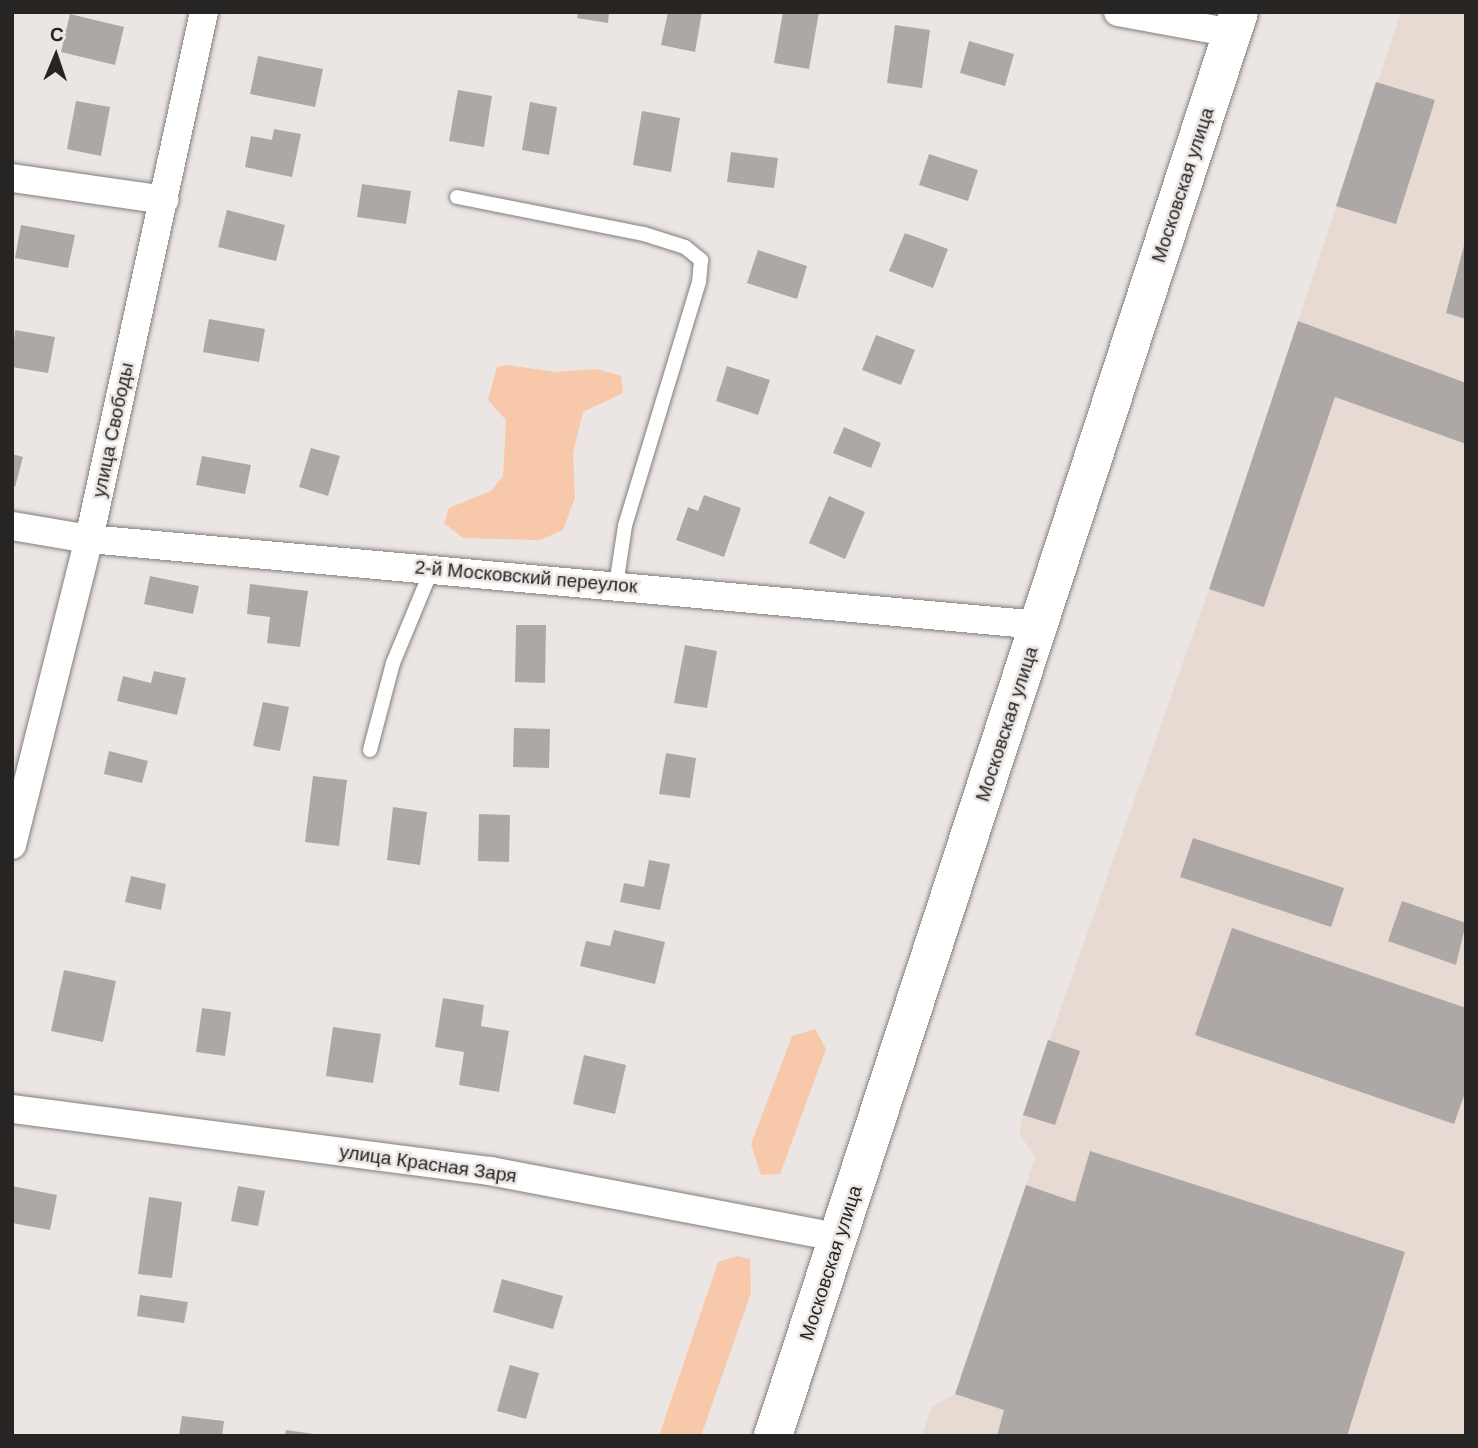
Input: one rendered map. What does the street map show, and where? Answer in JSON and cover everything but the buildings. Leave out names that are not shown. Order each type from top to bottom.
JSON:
[{"type":"main road","name":"Московская улица","points":[[773,1436],[840,1238],[1235,23]]},
{"type":"street","name":"улица Свободы","points":[[12,845],[89,539],[204,12]]},
{"type":"street","points":[[1118,12],[1235,23]]},
{"type":"street","points":[[12,177],[164,200]]},
{"type":"street","name":"2-й Московский переулок","points":[[12,526],[89,539],[1039,625]]},
{"type":"street","name":"улица Красная Заря","points":[[12,1109],[490,1171],[840,1238]]},
{"type":"lane","points":[[457,197],[644,234],[685,247],[701,260],[699,282],[625,526],[616,585]]},
{"type":"lane","points":[[370,750],[393,663],[432,569]]},
{"type":"shaded area","points":[[1401,12],[1466,12],[1466,1436],[922,1436],[931,1407],[955,1394],[1026,1185],[1035,1157],[1019,1133],[1023,1115],[1209,589]]},
{"type":"shaded area","points":[[507,365],[556,372],[597,369],[621,376],[623,393],[583,412],[573,453],[575,498],[563,530],[540,540],[463,538],[444,523],[449,508],[491,491],[503,476],[506,420],[488,400],[497,367]]},
{"type":"shaded area","points":[[815,1029],[826,1049],[780,1174],[761,1175],[751,1144],[792,1036]]},
{"type":"shaded area","points":[[738,1256],[750,1259],[751,1293],[701,1436],[659,1436],[718,1262]]}]
